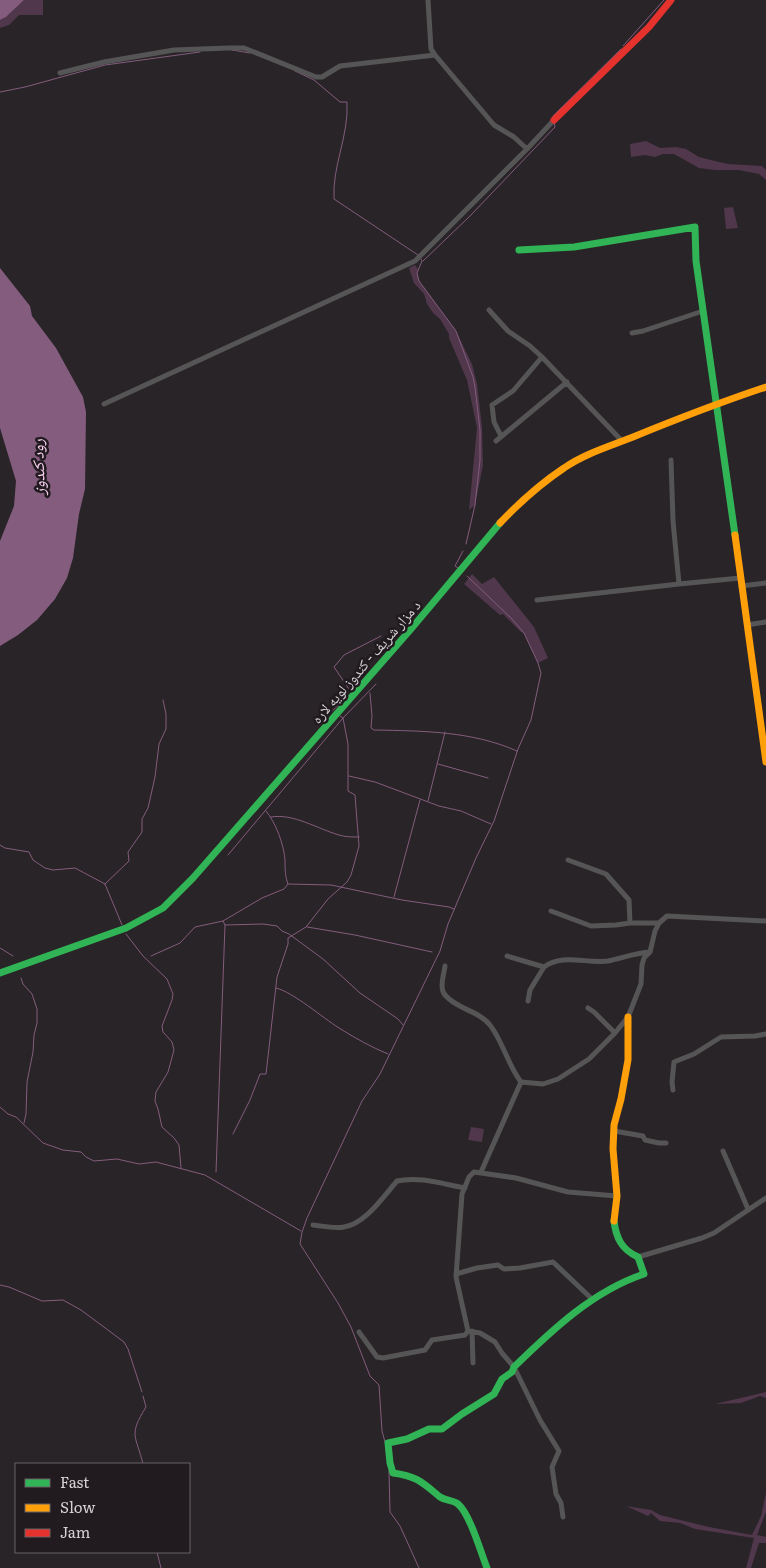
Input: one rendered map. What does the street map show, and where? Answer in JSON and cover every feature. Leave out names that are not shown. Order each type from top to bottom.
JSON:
[{"type":"street","points":[[428,0],[431,49],[494,125],[514,137],[527,149]]},
{"type":"street","points":[[104,404],[415,261],[648,27],[671,0]]},
{"type":"street","points":[[60,73],[104,62],[174,50],[244,48],[316,77],[322,77],[340,66],[435,55]]},
{"type":"street","points":[[519,250],[574,247],[695,227],[696,261],[718,403],[746,625],[763,725],[766,762]]},
{"type":"street","points":[[490,310],[508,331],[542,357],[622,441]]},
{"type":"street","points":[[632,333],[703,311]]},
{"type":"street","points":[[501,436],[494,422],[492,405],[513,391],[542,357]]},
{"type":"street","points":[[496,441],[567,382]]},
{"type":"street","name":"د مزار شریف - کندوز لویه لاره","points":[[0,973],[126,928],[163,908],[194,878],[411,629],[494,530],[517,505],[546,481],[565,467],[588,455],[718,403],[766,387]]},
{"type":"street","points":[[670,460],[679,584]]},
{"type":"street","points":[[537,600],[740,578]]},
{"type":"street","points":[[741,586],[766,583]]},
{"type":"street","points":[[746,625],[766,622]]},
{"type":"street","points":[[568,860],[606,874],[629,900],[630,923]]},
{"type":"street","points":[[551,911],[591,926],[659,923]]},
{"type":"street","points":[[445,966],[442,986],[444,994],[460,1007],[478,1014],[490,1024],[515,1074],[521,1082],[543,1084],[558,1079],[589,1059],[628,1017],[641,984],[644,958],[650,952],[659,923],[667,916],[766,921]]},
{"type":"street","points":[[528,1001],[530,990],[544,968],[554,961],[607,961],[650,952]]},
{"type":"street","points":[[507,956],[544,968]]},
{"type":"street","points":[[588,1008],[615,1033]]},
{"type":"street","points":[[487,1568],[467,1514],[457,1502],[442,1500],[428,1484],[417,1477],[393,1473],[388,1443],[407,1439],[430,1429],[442,1429],[494,1394],[502,1379],[512,1372],[553,1328],[593,1300],[632,1278],[644,1274],[638,1257],[625,1250],[620,1244],[614,1222],[614,1203],[617,1196],[613,1149],[614,1131],[628,1060],[628,1017]]},
{"type":"street","points":[[673,1090],[674,1062],[677,1060],[694,1054],[721,1037],[766,1034]]},
{"type":"street","points":[[481,1172],[521,1082]]},
{"type":"street","points":[[614,1131],[643,1136],[644,1140],[666,1143]]},
{"type":"street","points":[[723,1151],[748,1209]]},
{"type":"street","points":[[472,1363],[470,1331],[456,1274],[462,1194],[469,1177],[474,1172],[481,1172],[524,1180],[568,1192],[617,1196]]},
{"type":"street","points":[[313,1225],[342,1228],[354,1225],[362,1220],[397,1181],[405,1179],[416,1179],[464,1188]]},
{"type":"street","points":[[638,1257],[714,1233],[766,1198]]},
{"type":"street","points":[[456,1274],[477,1268],[498,1266],[504,1269],[520,1268],[553,1262],[593,1300]]},
{"type":"street","points":[[359,1332],[377,1357],[383,1358],[425,1350],[432,1340],[464,1335],[470,1331],[480,1333],[495,1342],[514,1368],[540,1420],[559,1450],[552,1467],[556,1494],[561,1503],[563,1517]]},
{"type":"shaded area","points":[[24,0],[43,0],[43,15],[19,15],[9,25],[0,28],[0,20],[6,17]]},
{"type":"shaded area","points":[[646,141],[660,148],[676,147],[686,149],[699,157],[728,164],[762,166],[766,170],[766,180],[759,174],[739,170],[699,168],[674,154],[663,154],[655,157],[645,155],[631,157],[630,144]]},
{"type":"shaded area","points":[[733,207],[738,228],[726,229],[724,208]]},
{"type":"shaded area","points":[[415,265],[418,269],[419,281],[456,331],[472,364],[477,384],[482,427],[483,465],[475,505],[469,510],[477,428],[467,380],[449,334],[440,319],[427,304],[424,294],[414,283],[409,268]]},
{"type":"shaded area","points":[[472,574],[482,584],[494,577],[534,627],[548,658],[538,663],[524,633],[464,584]]},
{"type":"shaded area","points":[[471,1127],[484,1129],[482,1142],[468,1140]]},
{"type":"shaded area","points":[[766,1392],[766,1398],[760,1396],[741,1403],[715,1404]]},
{"type":"shaded area","points":[[766,1493],[766,1512],[757,1535],[766,1537],[766,1543],[759,1543],[751,1568],[746,1568],[754,1538],[695,1529],[680,1523],[660,1521],[651,1513],[648,1516],[626,1506],[651,1510],[660,1515],[709,1527],[752,1535],[761,1516]]},
{"type":"water","points":[[0,0],[24,0],[6,17],[0,20]]},
{"type":"water","name":"رود کندوز","points":[[0,268],[30,306],[32,316],[56,348],[83,397],[86,412],[85,489],[79,514],[73,558],[67,578],[55,599],[37,620],[0,646],[0,541],[14,506],[16,481],[0,428]]},
{"type":"waterway","points":[[623,46],[664,0]]},
{"type":"waterway","points":[[553,116],[621,49]]},
{"type":"waterway","points":[[232,50],[250,53]]},
{"type":"waterway","points":[[0,92],[105,65],[200,52]]},
{"type":"waterway","points":[[295,71],[314,80],[340,102],[347,102],[346,127],[335,175],[334,199],[418,255]]},
{"type":"waterway","points":[[423,261],[470,216],[555,127],[554,122]]},
{"type":"waterway","points":[[421,259],[422,261],[417,273],[419,281],[456,331],[475,387],[480,430],[480,460],[475,505],[466,544]]},
{"type":"waterway","points":[[458,568],[455,566],[463,551]]},
{"type":"waterway","points":[[385,1442],[382,1431],[379,1385],[370,1376],[351,1327],[338,1303],[300,1244],[307,1218],[362,1101],[380,1074],[440,951],[448,924],[494,821],[518,749],[531,720],[541,673],[538,663],[524,633],[467,576]]},
{"type":"waterway","points":[[351,692],[334,667],[344,655],[381,636]]},
{"type":"waterway","points":[[228,855],[343,718],[376,684]]},
{"type":"waterway","points":[[370,693],[371,728],[374,730],[447,733],[483,739],[517,751]]},
{"type":"waterway","points":[[325,718],[348,696]]},
{"type":"waterway","points":[[105,884],[129,861],[128,852],[142,832],[142,819],[148,808],[155,777],[159,744],[166,729],[166,714],[163,700]]},
{"type":"waterway","points":[[233,1134],[250,1100],[260,1074],[266,1074],[277,977],[288,944],[288,938],[306,927],[328,899],[347,882],[351,875],[359,846],[355,795],[348,791],[348,744],[343,718],[340,716]]},
{"type":"waterway","points":[[428,801],[445,732]]},
{"type":"waterway","points":[[438,764],[488,778]]},
{"type":"waterway","points":[[349,776],[375,782],[439,806],[461,811],[491,824]]},
{"type":"waterway","points":[[394,897],[420,800]]},
{"type":"waterway","points":[[151,956],[180,943],[195,927],[223,921],[262,898],[284,889],[288,884],[281,841],[266,811]]},
{"type":"waterway","points":[[271,817],[279,816],[297,819],[341,836],[359,837]]},
{"type":"waterway","points":[[0,845],[5,848],[29,852],[33,860],[45,868],[53,870],[75,868],[105,884],[122,925]]},
{"type":"waterway","points":[[288,884],[331,885],[454,909]]},
{"type":"waterway","points":[[223,921],[225,925],[263,924],[277,926],[323,959],[360,993],[398,1019],[403,1025]]},
{"type":"waterway","points":[[216,1172],[225,925]]},
{"type":"waterway","points":[[307,927],[355,935],[432,952]]},
{"type":"waterway","points":[[126,934],[143,956],[167,979],[173,994],[162,1026],[163,1032],[172,1042],[174,1050],[168,1072],[156,1092],[155,1101],[162,1127],[179,1145],[181,1168]]},
{"type":"waterway","points":[[0,948],[13,956]]},
{"type":"waterway","points":[[21,978],[23,984],[32,994],[37,1009],[37,1023],[27,1082],[24,1123]]},
{"type":"waterway","points":[[276,988],[299,1000],[332,1024],[388,1054]]},
{"type":"waterway","points":[[0,1107],[8,1114],[16,1117],[43,1143],[63,1150],[81,1152],[94,1161],[117,1159],[139,1164],[156,1162],[205,1175],[301,1231]]},
{"type":"waterway","points":[[0,1285],[42,1301],[63,1300],[81,1310],[124,1342],[142,1392]]},
{"type":"waterway","points":[[143,1396],[146,1407],[135,1430],[136,1441],[143,1463]]},
{"type":"waterway","points":[[389,1471],[390,1512],[400,1526],[419,1568]]},
{"type":"waterway","points":[[157,1553],[161,1568]]},
{"type":"traffic: fast","points":[[519,250],[574,247],[695,227],[696,261],[735,535]]},
{"type":"traffic: fast","points":[[0,973],[126,928],[163,908],[193,878],[411,629],[500,523]]},
{"type":"traffic: fast","points":[[487,1568],[471,1525],[462,1509],[458,1504],[440,1497],[419,1481],[408,1476],[393,1473],[388,1443],[407,1439],[429,1429],[442,1429],[494,1394],[502,1379],[512,1372],[514,1367],[528,1353],[574,1313],[608,1290],[644,1274],[638,1257],[628,1251],[621,1243],[616,1233],[614,1221]]},
{"type":"traffic: slow","points":[[500,523],[538,487],[580,459],[683,417],[766,387]]},
{"type":"traffic: slow","points":[[735,535],[766,762]]},
{"type":"traffic: slow","points":[[614,1221],[617,1196],[613,1149],[614,1125],[628,1060],[628,1017]]},
{"type":"traffic: jam","points":[[554,120],[649,27],[671,0]]}]
